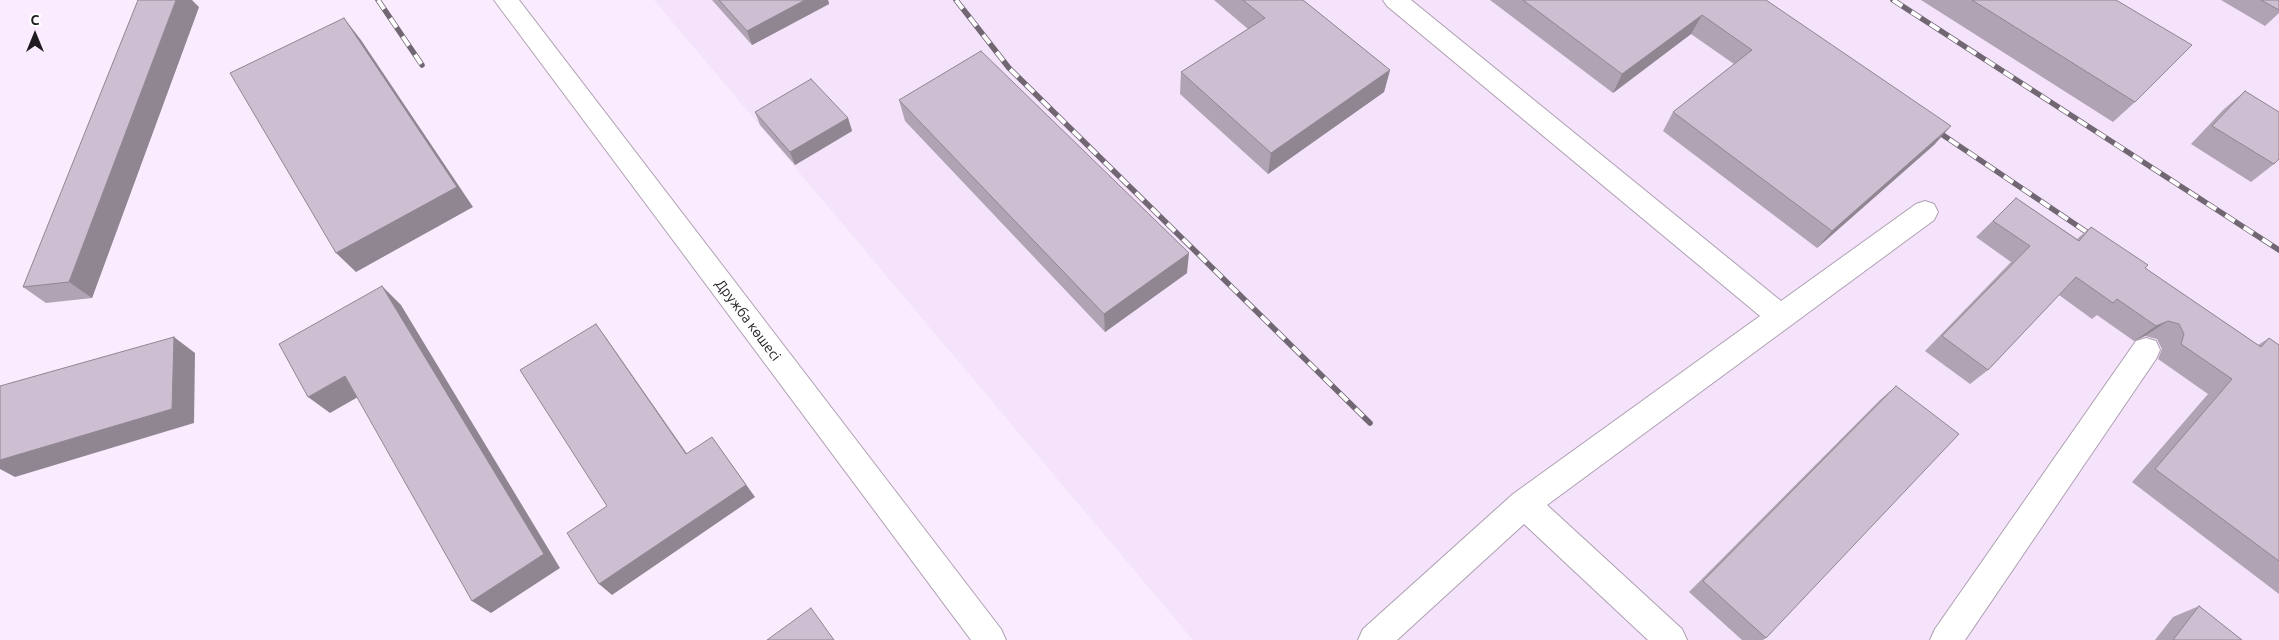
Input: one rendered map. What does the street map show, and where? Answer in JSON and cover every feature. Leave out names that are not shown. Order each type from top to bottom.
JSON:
[{"type":"street","name":"Дружба көшесі","points":[[506,0],[990,640]]},
{"type":"street","points":[[1395,0],[1781,317]]},
{"type":"street","points":[[1374,640],[1524,504],[1925,212]]},
{"type":"street","points":[[1946,640],[2146,350]]},
{"type":"street","points":[[1524,504],[1671,640]]},
{"type":"shaded area","points":[[654,0],[2279,0],[2279,640],[1193,640]]},
{"type":"building","points":[[138,0],[176,0],[69,282],[23,287]]},
{"type":"building","points":[[719,0],[805,0],[747,31]]},
{"type":"building","points":[[1243,0],[1303,0],[1390,70],[1271,153],[1181,72],[1265,18]]},
{"type":"building","points":[[1523,0],[1766,0],[1951,126],[1832,231],[1673,112],[1752,50],[1702,15],[1622,74]]},
{"type":"building","points":[[1972,0],[2116,0],[2192,45],[2135,102]]},
{"type":"building","points":[[2261,0],[2279,0],[2279,10]]},
{"type":"building","points":[[344,18],[457,187],[336,253],[230,73]]},
{"type":"building","points":[[981,51],[1189,253],[1104,314],[899,100]]},
{"type":"building","points":[[811,79],[848,118],[790,152],[755,112]]},
{"type":"building","points":[[2245,91],[2279,112],[2279,159],[2274,164],[2212,126]]},
{"type":"building","points":[[2016,198],[2079,241],[2091,227],[2148,265],[2145,268],[2261,347],[2269,338],[2279,345],[2279,561],[2155,469],[2232,379],[2181,344],[2184,334],[2179,324],[2168,321],[2156,326],[2117,299],[2113,303],[2076,277],[1988,370],[1942,336],[2030,246],[1993,221]]},
{"type":"building","points":[[382,286],[544,554],[472,601],[345,376],[308,397],[279,344]]},
{"type":"building","points":[[596,324],[686,454],[712,437],[746,485],[599,584],[567,533],[607,506],[520,370]]},
{"type":"building","points":[[174,337],[172,409],[0,460],[0,386]]},
{"type":"building","points":[[1896,386],[1959,434],[1766,638],[1703,581]]},
{"type":"building","points":[[2199,606],[2242,640],[2173,640]]},
{"type":"building","points":[[811,608],[834,640],[767,640]]},
{"type":"railway","points":[[378,0],[422,65]]},
{"type":"railway","points":[[956,0],[1009,68],[1370,423]]},
{"type":"railway","points":[[1893,0],[2279,250]]},
{"type":"railway","points":[[1931,127],[2097,239]]}]
